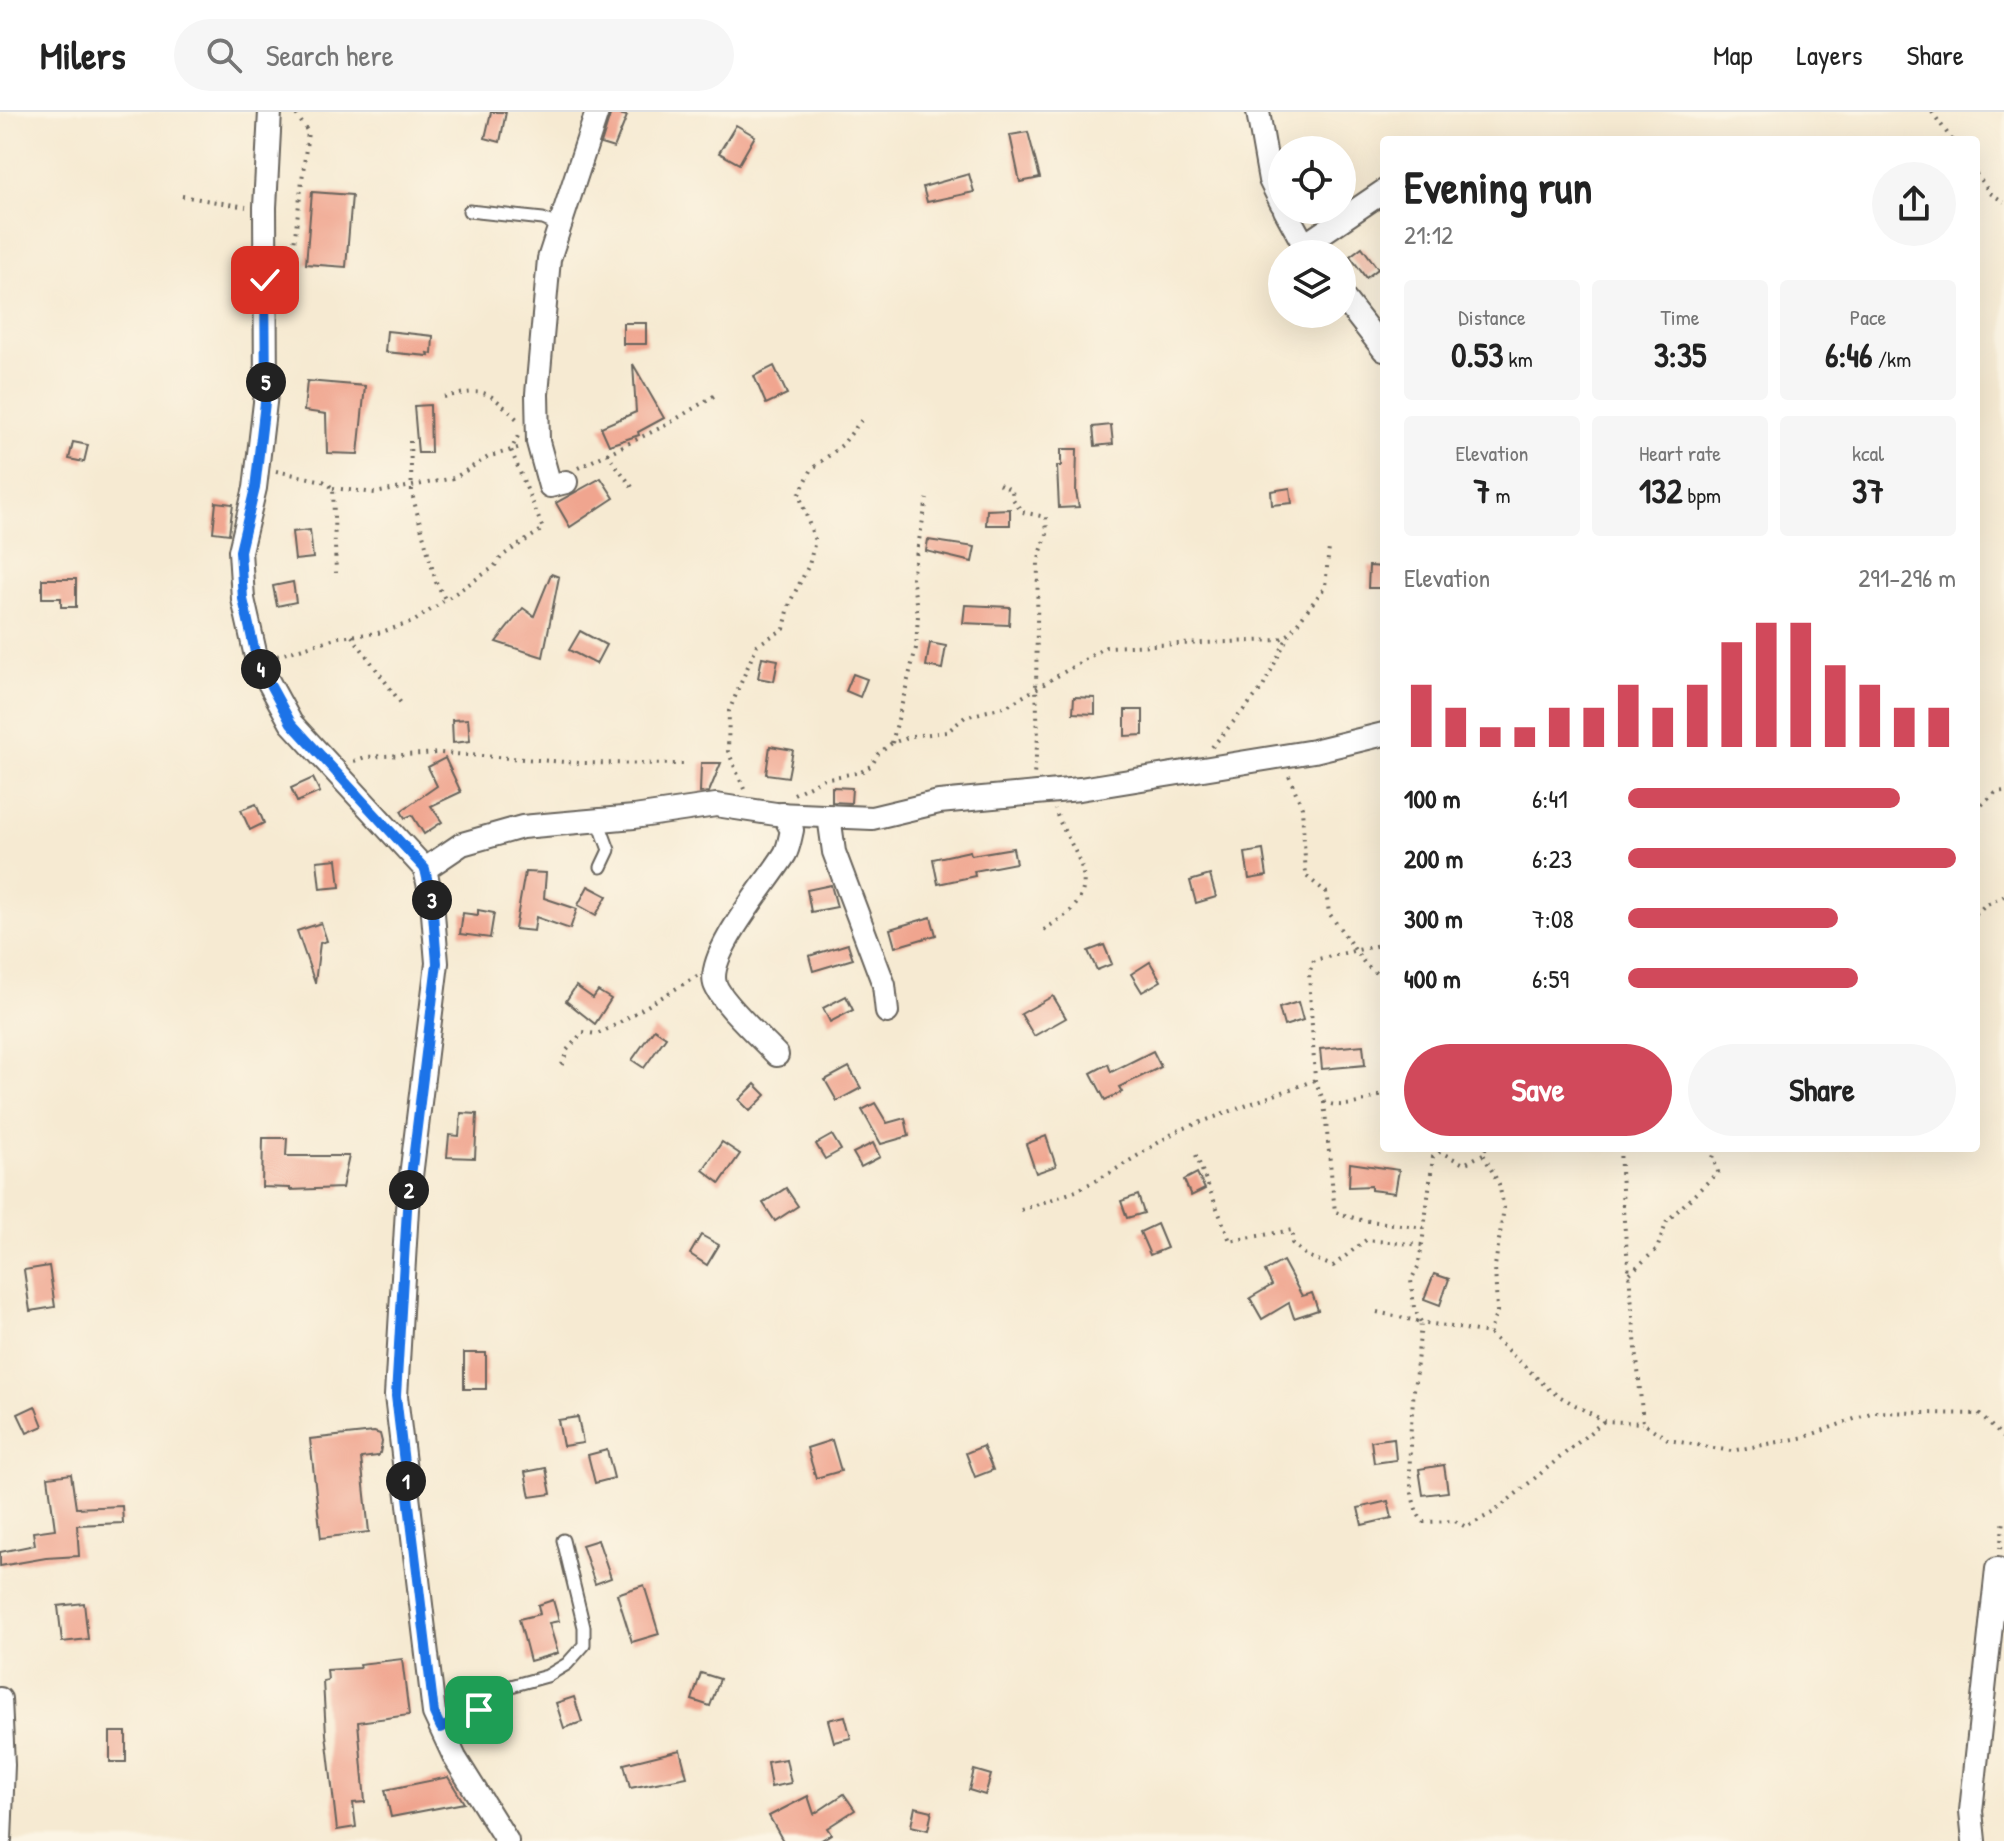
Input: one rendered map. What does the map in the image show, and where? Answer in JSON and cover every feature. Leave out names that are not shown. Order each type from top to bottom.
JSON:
[{"type":"street","points":[[270,112],[265,207],[266,394],[255,488],[240,551],[243,599],[257,661],[291,723],[425,869],[432,901],[437,963],[407,1209],[396,1396],[434,1713],[455,1758],[507,1841]]},
{"type":"street","points":[[566,482],[550,486],[538,442],[537,394],[549,259],[597,112]]},
{"type":"street","points":[[1258,112],[1268,169]]},
{"type":"street","points":[[1319,240],[1380,194]]},
{"type":"street","points":[[1356,314],[1380,345]]},
{"type":"street","points":[[425,869],[462,844],[522,827],[716,805],[768,813],[872,818],[939,802],[1051,792],[1193,771],[1380,735]]},
{"type":"street","points":[[768,813],[792,830],[786,852],[739,917],[714,981],[720,995],[777,1055]]},
{"type":"street","points":[[829,816],[834,852],[884,985],[887,1012]]},
{"type":"street","points":[[1974,1841],[1971,1811],[1997,1569]]},
{"type":"street","points":[[0,1699],[3,1765],[0,1840]]},
{"type":"lane","points":[[469,211],[543,219],[559,226]]},
{"type":"lane","points":[[598,820],[609,850],[601,867]]},
{"type":"lane","points":[[441,1728],[479,1710],[511,1686],[547,1676],[567,1664],[584,1645],[584,1627],[563,1540]]},
{"type":"path","points":[[265,280],[290,276],[308,132],[296,114],[290,112]]},
{"type":"path","points":[[1932,112],[1949,136]]},
{"type":"path","points":[[1980,179],[1990,193],[2004,202]]},
{"type":"path","points":[[182,196],[253,208],[265,207]]},
{"type":"path","points":[[444,397],[474,391],[491,394],[523,425]]},
{"type":"path","points":[[257,661],[413,622],[543,529],[511,450],[537,394]]},
{"type":"path","points":[[566,482],[576,469],[668,424],[717,394]]},
{"type":"path","points":[[864,417],[842,445],[812,469],[799,494],[815,541],[809,565],[790,602],[784,629],[757,645],[729,711],[728,751],[768,813],[823,779],[861,772],[872,765],[878,754],[892,743],[912,736],[947,732],[965,717],[1007,706],[1106,647],[1278,640],[1289,634]]},
{"type":"path","points":[[410,441],[411,487],[436,582],[445,599]]},
{"type":"path","points":[[258,467],[323,481],[333,488],[375,493],[454,478],[488,457],[538,442]]},
{"type":"path","points":[[607,453],[635,491]]},
{"type":"path","points":[[999,484],[1012,490],[1013,499],[1022,512],[1046,517],[1047,534],[1038,560],[1038,737],[1033,775],[1051,792],[1059,823],[1083,868],[1085,883],[1075,906],[1044,930]]},
{"type":"path","points":[[333,488],[336,573]]},
{"type":"path","points":[[892,743],[916,648],[918,615],[912,577],[927,499]]},
{"type":"path","points":[[1193,771],[1263,687],[1289,634],[1325,587],[1329,548]]},
{"type":"path","points":[[352,636],[403,706]]},
{"type":"path","points":[[333,767],[365,757],[441,753],[565,762],[686,764]]},
{"type":"path","points":[[1272,758],[1289,776],[1302,807],[1306,876],[1326,892],[1329,913],[1365,964],[1380,976]]},
{"type":"path","points":[[1980,806],[1996,792],[2004,791]]},
{"type":"path","points":[[1980,910],[2004,896]]},
{"type":"path","points":[[1380,945],[1314,960],[1309,973],[1315,1080],[1324,1102],[1335,1212],[1361,1220],[1424,1228]]},
{"type":"path","points":[[562,1065],[567,1050],[583,1032],[597,1034],[612,1027],[693,977],[718,968]]},
{"type":"path","points":[[1021,1210],[1076,1191],[1177,1131],[1315,1080]]},
{"type":"path","points":[[1324,1102],[1332,1105],[1360,1103],[1380,1096]]},
{"type":"path","points":[[1489,1333],[1497,1312],[1495,1266],[1504,1208],[1499,1184],[1483,1154],[1464,1164],[1440,1152],[1433,1157],[1422,1245],[1418,1267],[1411,1280],[1414,1308],[1421,1322],[1409,1456],[1416,1516],[1424,1522],[1455,1521],[1466,1527],[1494,1512],[1604,1421]]},
{"type":"path","points":[[1620,1152],[1643,1423]]},
{"type":"path","points":[[1629,1274],[1657,1249],[1667,1221],[1718,1172],[1713,1158],[1715,1152]]},
{"type":"path","points":[[1196,1155],[1230,1241],[1292,1230],[1292,1243],[1307,1256],[1333,1266],[1366,1240],[1422,1245]]},
{"type":"path","points":[[1377,1312],[1489,1333],[1552,1392],[1604,1421],[1643,1423],[1669,1440],[1731,1451],[1805,1437],[1873,1412],[1979,1414],[2004,1438]]},
{"type":"path","points":[[1997,1569],[2004,1520]]},
{"type":"building","points":[[491,112],[506,112],[500,142],[485,138]]},
{"type":"building","points":[[611,112],[627,116],[614,148],[601,144]]},
{"type":"building","points":[[736,125],[755,136],[739,164],[719,153]]},
{"type":"building","points":[[1028,132],[1040,178],[1020,182],[1010,135]]},
{"type":"building","points":[[969,174],[974,192],[927,202],[923,187]]},
{"type":"building","points":[[312,192],[352,195],[346,267],[306,264]]},
{"type":"building","points":[[1362,247],[1378,269],[1366,278],[1356,264],[1356,252]]},
{"type":"building","points":[[623,323],[646,323],[646,344],[623,344]]},
{"type":"building","points":[[387,331],[433,336],[432,354],[385,352]]},
{"type":"building","points":[[633,364],[664,418],[638,432],[639,435],[609,445],[601,427],[636,412]]},
{"type":"building","points":[[774,366],[787,394],[766,404],[754,376]]},
{"type":"building","points":[[307,381],[365,386],[358,454],[327,453],[326,414],[304,411]]},
{"type":"building","points":[[430,405],[431,453],[418,453],[414,406]]},
{"type":"building","points":[[1111,425],[1113,444],[1095,446],[1093,427]]},
{"type":"building","points":[[73,442],[88,445],[84,462],[69,459]]},
{"type":"building","points":[[1061,449],[1077,449],[1076,492],[1079,507],[1059,508],[1057,466],[1061,466]]},
{"type":"building","points":[[601,478],[614,498],[570,527],[556,503]]},
{"type":"building","points":[[1290,488],[1292,503],[1272,505],[1271,491]]},
{"type":"building","points":[[216,502],[233,504],[229,534],[213,532]]},
{"type":"building","points":[[1010,509],[1010,525],[986,525],[987,510]]},
{"type":"building","points":[[310,530],[313,558],[295,560],[292,532]]},
{"type":"building","points":[[928,540],[975,547],[972,562],[926,551]]},
{"type":"building","points":[[1369,566],[1380,567],[1380,588],[1368,588]]},
{"type":"building","points":[[551,574],[559,577],[543,657],[496,642],[523,608],[534,616]]},
{"type":"building","points":[[42,579],[76,579],[76,607],[61,607],[61,598],[42,598]]},
{"type":"building","points":[[293,582],[296,602],[277,606],[273,586]]},
{"type":"building","points":[[965,605],[1010,607],[1009,625],[963,623]]},
{"type":"building","points":[[580,631],[606,645],[596,664],[569,650]]},
{"type":"building","points":[[930,643],[946,646],[942,669],[926,666]]},
{"type":"building","points":[[762,657],[778,660],[774,681],[758,678]]},
{"type":"building","points":[[853,674],[867,679],[860,697],[846,691]]},
{"type":"building","points":[[1074,697],[1095,698],[1095,714],[1073,713]]},
{"type":"building","points":[[1125,710],[1143,710],[1143,735],[1125,736]]},
{"type":"building","points":[[468,719],[470,741],[453,743],[452,720]]},
{"type":"building","points":[[770,746],[793,750],[788,777],[766,774]]},
{"type":"building","points":[[445,758],[461,792],[431,806],[442,822],[424,834],[412,815],[405,818],[401,811],[437,786],[428,767]]},
{"type":"building","points":[[701,763],[721,763],[709,792],[700,793]]},
{"type":"building","points":[[313,778],[320,792],[297,802],[291,788]]},
{"type":"building","points":[[832,787],[852,788],[851,803],[832,802]]},
{"type":"building","points":[[256,804],[264,823],[250,830],[241,810]]},
{"type":"building","points":[[1013,848],[1016,863],[974,871],[975,876],[938,884],[933,859],[970,851],[971,855]]},
{"type":"building","points":[[1263,850],[1267,876],[1249,879],[1245,853]]},
{"type":"building","points":[[337,859],[340,887],[320,889],[317,861]]},
{"type":"building","points":[[525,872],[546,873],[544,898],[577,909],[570,929],[536,917],[534,931],[515,929]]},
{"type":"building","points":[[1210,875],[1216,897],[1196,903],[1190,881]]},
{"type":"building","points":[[831,885],[837,907],[811,912],[807,890]]},
{"type":"building","points":[[588,886],[607,896],[596,915],[578,905]]},
{"type":"building","points":[[478,910],[494,913],[490,938],[460,934],[463,913],[478,915]]},
{"type":"building","points":[[931,917],[936,935],[895,947],[890,929]]},
{"type":"building","points":[[321,923],[327,941],[320,943],[315,983],[297,931]]},
{"type":"building","points":[[848,944],[853,959],[813,971],[809,956]]},
{"type":"building","points":[[1104,945],[1112,964],[1097,970],[1088,951]]},
{"type":"building","points":[[1150,962],[1161,981],[1142,992],[1131,974]]},
{"type":"building","points":[[576,986],[593,998],[598,991],[611,999],[595,1024],[566,1001]]},
{"type":"building","points":[[846,996],[853,1010],[830,1022],[823,1008]]},
{"type":"building","points":[[1053,996],[1066,1018],[1034,1036],[1021,1014]]},
{"type":"building","points":[[1298,1002],[1303,1020],[1284,1026],[1279,1008]]},
{"type":"building","points":[[654,1029],[666,1037],[644,1068],[632,1060]]},
{"type":"building","points":[[1363,1045],[1365,1065],[1322,1069],[1320,1049]]},
{"type":"building","points":[[1153,1051],[1161,1067],[1119,1087],[1122,1092],[1105,1100],[1091,1073],[1108,1064],[1111,1072]]},
{"type":"building","points":[[849,1067],[861,1088],[837,1101],[825,1080]]},
{"type":"building","points":[[755,1084],[766,1095],[750,1111],[739,1100]]},
{"type":"building","points":[[875,1103],[887,1123],[905,1118],[909,1136],[881,1144],[862,1110]]},
{"type":"building","points":[[461,1113],[477,1114],[475,1158],[447,1157],[449,1135],[459,1136]]},
{"type":"building","points":[[832,1135],[841,1150],[825,1159],[816,1144]]},
{"type":"building","points":[[1046,1136],[1056,1166],[1036,1173],[1026,1144]]},
{"type":"building","points":[[263,1138],[287,1138],[286,1156],[349,1156],[342,1188],[290,1190],[262,1187]]},
{"type":"building","points":[[722,1142],[740,1154],[720,1183],[703,1170]]},
{"type":"building","points":[[873,1143],[880,1157],[861,1167],[853,1153]]},
{"type":"building","points":[[1350,1163],[1399,1170],[1395,1193],[1371,1190],[1371,1186],[1349,1187]]},
{"type":"building","points":[[1197,1173],[1205,1189],[1191,1196],[1184,1180]]},
{"type":"building","points":[[786,1188],[798,1206],[775,1221],[763,1203]]},
{"type":"building","points":[[1138,1195],[1144,1213],[1127,1218],[1121,1201]]},
{"type":"building","points":[[1157,1224],[1167,1248],[1150,1255],[1140,1232]]},
{"type":"building","points":[[701,1235],[719,1245],[707,1265],[690,1254]]},
{"type":"building","points":[[1283,1261],[1302,1296],[1312,1293],[1318,1310],[1294,1318],[1289,1303],[1262,1319],[1250,1298],[1272,1285],[1265,1271]]},
{"type":"building","points":[[49,1266],[55,1307],[30,1311],[24,1270]]},
{"type":"building","points":[[1434,1274],[1449,1279],[1440,1305],[1424,1299]]},
{"type":"building","points":[[464,1353],[486,1353],[486,1389],[464,1389]]},
{"type":"building","points":[[35,1406],[43,1426],[27,1433],[18,1414]]},
{"type":"building","points":[[578,1417],[583,1443],[563,1446],[558,1420]]},
{"type":"building","points":[[374,1432],[380,1434],[380,1453],[361,1458],[369,1532],[321,1538],[310,1439]]},
{"type":"building","points":[[1394,1438],[1396,1460],[1374,1463],[1371,1441]]},
{"type":"building","points":[[832,1440],[841,1471],[816,1478],[807,1448]]},
{"type":"building","points":[[983,1446],[993,1470],[975,1477],[966,1453]]},
{"type":"building","points":[[607,1450],[614,1478],[595,1483],[588,1455]]},
{"type":"building","points":[[1444,1465],[1448,1492],[1423,1495],[1419,1469]]},
{"type":"building","points":[[546,1468],[551,1494],[530,1497],[525,1472]]},
{"type":"building","points":[[71,1474],[76,1508],[122,1506],[123,1523],[77,1525],[79,1556],[0,1566],[0,1552],[35,1545],[33,1532],[55,1529],[48,1477]]},
{"type":"building","points":[[1388,1501],[1392,1518],[1362,1525],[1358,1508]]},
{"type":"building","points":[[598,1540],[611,1578],[595,1584],[582,1545]]},
{"type":"building","points":[[644,1585],[659,1634],[632,1642],[617,1594]]},
{"type":"building","points":[[553,1600],[559,1621],[549,1623],[558,1653],[530,1661],[519,1619],[540,1614],[538,1605]]},
{"type":"building","points":[[84,1603],[88,1639],[62,1642],[58,1606]]},
{"type":"building","points":[[402,1659],[409,1715],[358,1722],[365,1802],[353,1803],[356,1827],[337,1830],[326,1734],[323,1681],[328,1680],[327,1670],[360,1668],[359,1664]]},
{"type":"building","points":[[701,1673],[720,1679],[710,1706],[692,1700]]},
{"type":"building","points":[[574,1697],[582,1722],[564,1728],[556,1703]]},
{"type":"building","points":[[845,1716],[851,1738],[834,1742],[828,1720]]},
{"type":"building","points":[[110,1732],[126,1732],[126,1762],[110,1762]]},
{"type":"building","points":[[680,1750],[687,1777],[630,1788],[624,1764]]},
{"type":"building","points":[[786,1759],[791,1783],[771,1787],[767,1762]]},
{"type":"building","points":[[974,1770],[991,1775],[985,1795],[969,1790]]},
{"type":"building","points":[[448,1777],[464,1803],[391,1817],[385,1790]]},
{"type":"building","points":[[844,1794],[855,1810],[827,1828],[831,1834],[820,1841],[783,1841],[769,1816],[808,1796],[814,1814]]},
{"type":"building","points":[[915,1807],[932,1811],[928,1830],[911,1826]]},
{"type":"route","points":[[265,280],[266,394],[255,488],[240,551],[243,599],[257,661],[291,723],[425,869],[432,901],[437,963],[407,1209],[396,1396],[434,1713],[441,1728],[479,1710]]}]
